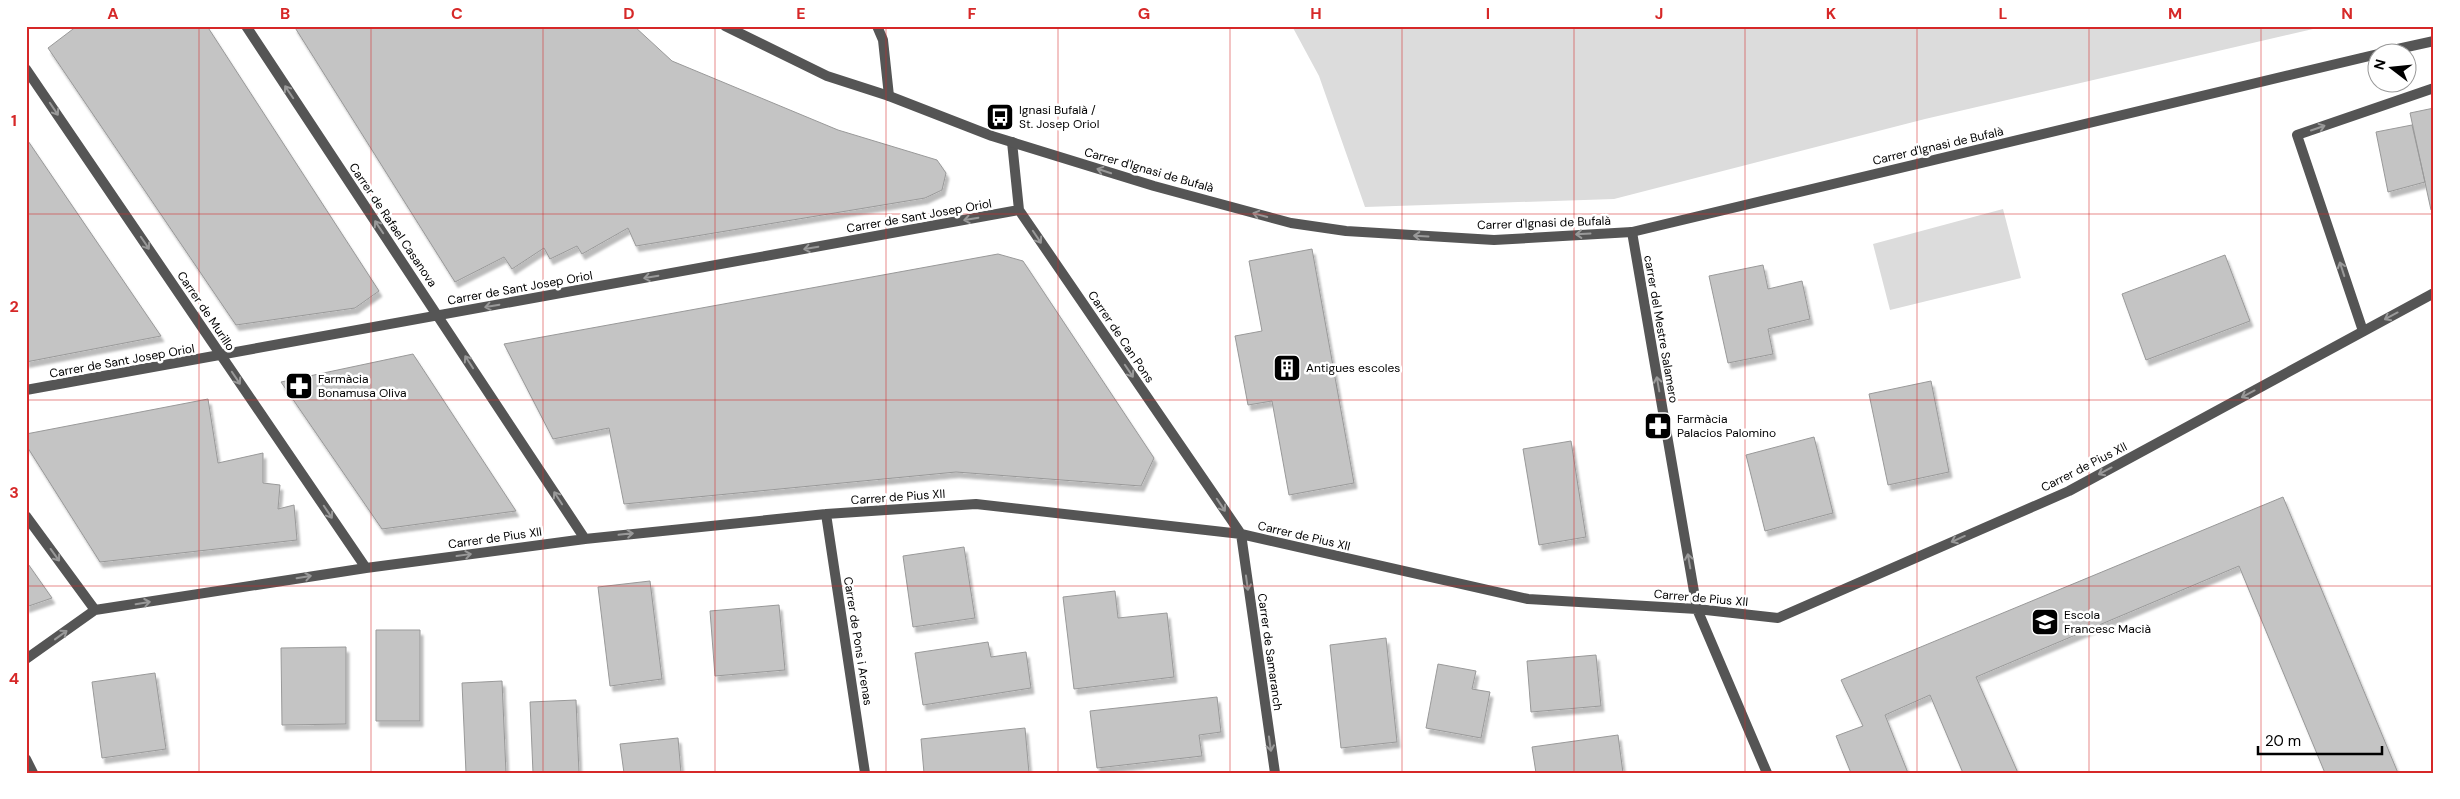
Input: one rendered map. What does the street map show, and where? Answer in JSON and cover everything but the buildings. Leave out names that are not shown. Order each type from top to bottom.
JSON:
[{"type":"street","name":"Carrer de Rafael Casanova","points":[[246,26],[585,539]]},
{"type":"street","name":"Carrer d'Ignasi de Bufalà","points":[[725,26],[827,76],[889,96],[1012,142],[1154,186],[1291,222],[1346,231],[1494,240],[1632,232],[2368,56]]},
{"type":"street","points":[[877,26],[883,40],[889,96]]},
{"type":"street","points":[[2418,45],[2433,42]]},
{"type":"street","name":"Carrer de Murillo","points":[[26,69],[366,568]]},
{"type":"street","points":[[2363,332],[2297,135],[2434,88]]},
{"type":"street","name":"Carrer de Can Pons","points":[[1012,142],[1019,210],[1240,534]]},
{"type":"street","name":"Carrer de Sant Josep Oriol","points":[[26,390],[222,356],[1019,210]]},
{"type":"street","name":"carrer del Mestre Salamero","points":[[1632,232],[1697,609],[1768,773]]},
{"type":"street","name":"Carrer de Pius XII","points":[[95,610],[366,568],[585,539],[826,514],[976,504],[1240,534],[1528,599],[1697,609],[1778,618],[2069,491],[2434,293]]},
{"type":"street","name":"Carrer de Pons i Arenas","points":[[826,514],[865,773]]},
{"type":"street","points":[[26,516],[95,610],[26,660]]},
{"type":"street","name":"Carrer de Samaranch","points":[[1240,534],[1275,773]]},
{"type":"street","points":[[26,759],[33,773]]},
{"type":"shaded area","points":[[1292,26],[2326,26],[1925,119],[1614,199],[1365,207],[1319,76]]},
{"type":"shaded area","points":[[2003,209],[2021,278],[1890,310],[1873,244]]},
{"type":"place","name":"Ignasi Bufalà / St. Josep Oriol","points":[[1000,117]]},
{"type":"place","name":"Antigues escoles","points":[[1287,368]]},
{"type":"place","name":"Farmàcia Bonamusa Oliva","points":[[299,386]]},
{"type":"place","name":"Farmàcia Palacios Palomino","points":[[1658,426]]},
{"type":"place","name":"Escola Francesc Macià","points":[[2045,622]]}]
